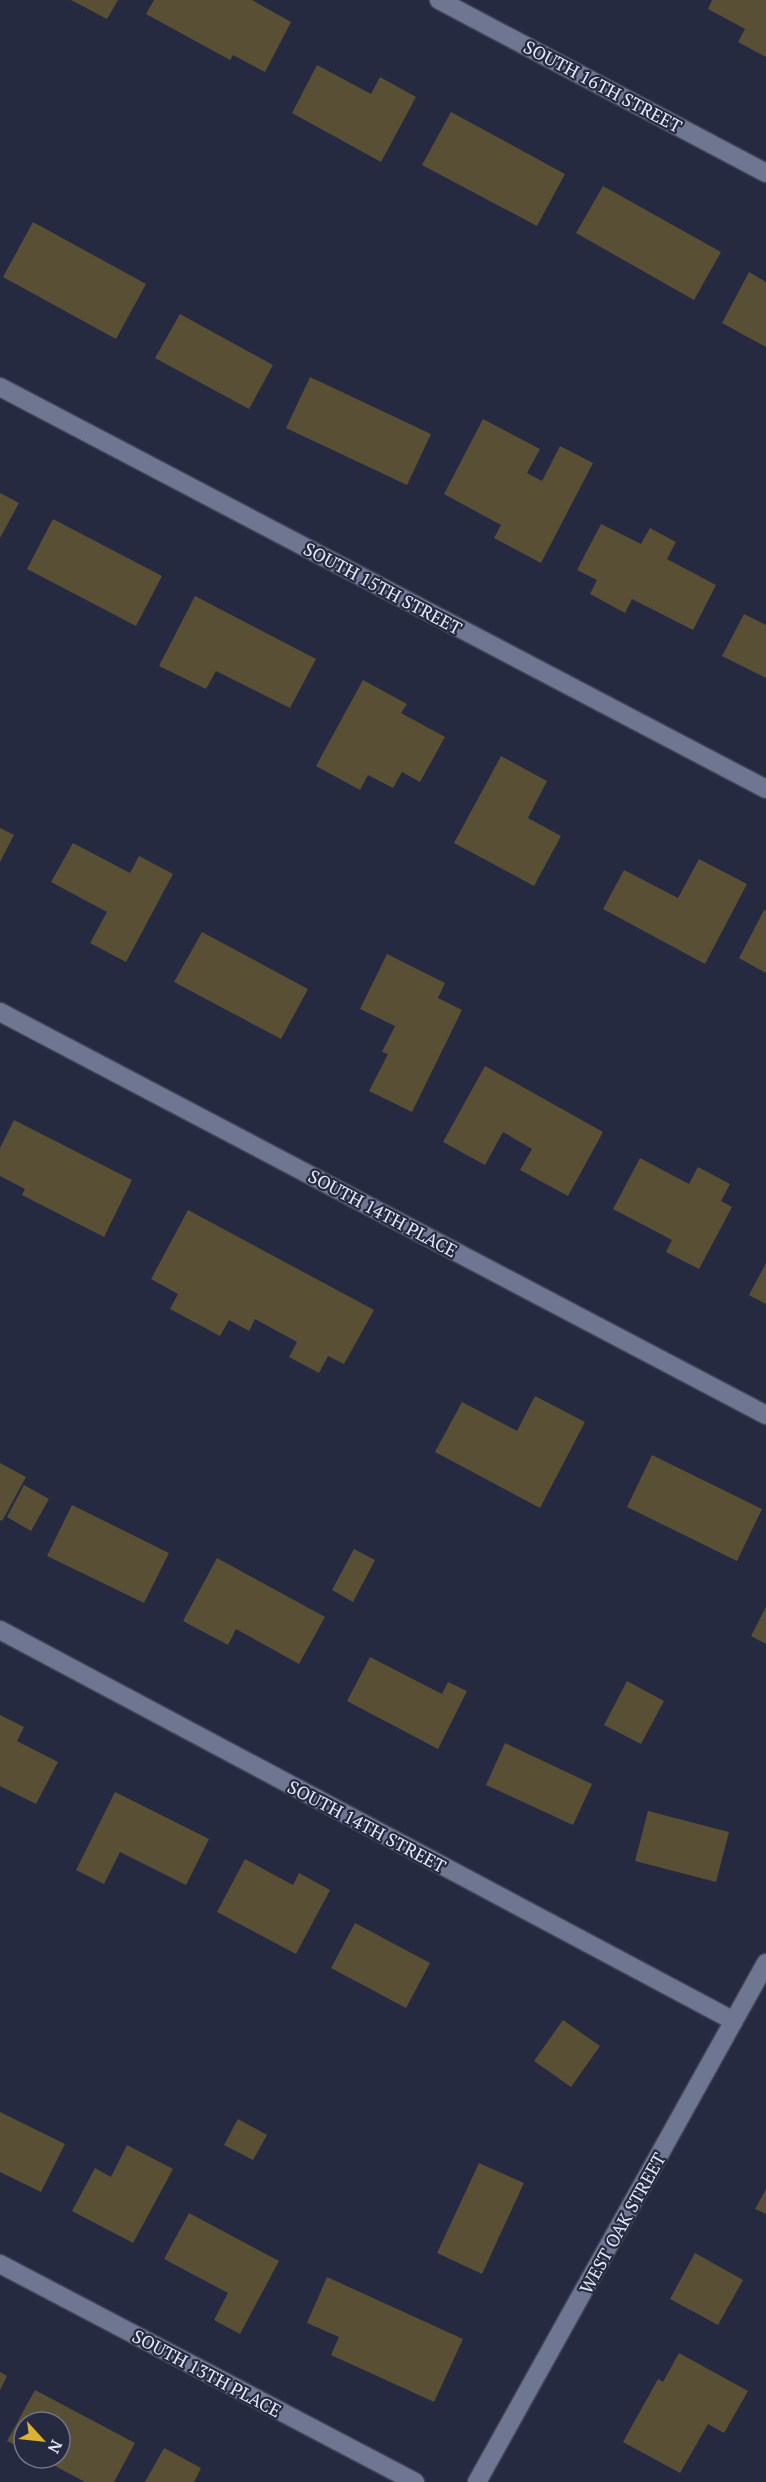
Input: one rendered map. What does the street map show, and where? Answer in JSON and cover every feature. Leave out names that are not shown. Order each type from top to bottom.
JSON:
[{"type":"street","name":"SOUTH 16TH STREET","points":[[439,0],[766,173]]},
{"type":"street","name":"SOUTH 15TH STREET","points":[[0,387],[766,789]]},
{"type":"street","name":"SOUTH 14TH PLACE","points":[[0,1012],[766,1415]]},
{"type":"street","name":"SOUTH 14TH STREET","points":[[0,1630],[734,2021]]},
{"type":"street","name":"WEST OAK STREET","points":[[477,2482],[766,1963]]},
{"type":"street","name":"SOUTH 13TH PLACE","points":[[0,2265],[415,2482]]},
{"type":"building","points":[[71,0],[118,0],[107,19]]},
{"type":"building","points":[[154,0],[252,0],[291,22],[265,72],[233,55],[230,60],[146,14]]},
{"type":"building","points":[[712,0],[766,0],[766,57],[738,42],[745,29],[708,9]]},
{"type":"building","points":[[317,65],[371,94],[380,77],[416,97],[381,162],[292,113]]},
{"type":"building","points":[[451,112],[565,174],[537,226],[422,165]]},
{"type":"building","points":[[603,186],[721,252],[694,300],[576,233]]},
{"type":"building","points":[[33,222],[146,284],[116,339],[3,277]]},
{"type":"building","points":[[749,272],[766,282],[766,347],[722,323]]},
{"type":"building","points":[[180,314],[273,365],[249,409],[155,358]]},
{"type":"building","points":[[310,377],[431,434],[407,485],[286,428]]},
{"type":"building","points":[[483,419],[540,449],[527,473],[542,481],[560,446],[593,463],[541,563],[494,538],[501,525],[444,494]]},
{"type":"building","points":[[0,493],[19,503],[0,538]]},
{"type":"building","points":[[53,519],[162,576],[136,626],[27,569]]},
{"type":"building","points":[[601,524],[641,544],[650,528],[676,542],[667,559],[716,585],[693,630],[632,599],[625,613],[590,594],[597,580],[577,570]]},
{"type":"building","points":[[195,596],[316,659],[290,708],[216,671],[206,689],[159,666]]},
{"type":"building","points":[[744,614],[766,625],[766,678],[722,656]]},
{"type":"building","points":[[363,680],[407,704],[401,713],[445,737],[420,782],[402,772],[393,788],[368,775],[360,790],[316,766]]},
{"type":"building","points":[[501,756],[547,781],[528,818],[561,836],[534,886],[454,843]]},
{"type":"building","points":[[0,828],[14,835],[0,862]]},
{"type":"building","points":[[73,843],[130,873],[139,856],[173,874],[126,962],[90,943],[107,912],[51,882]]},
{"type":"building","points":[[699,859],[747,884],[705,964],[603,909],[624,870],[678,898]]},
{"type":"building","points":[[764,910],[766,911],[766,973],[739,958]]},
{"type":"building","points":[[202,932],[308,989],[281,1039],[174,982]]},
{"type":"building","points":[[387,954],[445,983],[438,998],[462,1010],[412,1112],[369,1091],[388,1054],[382,1052],[395,1026],[360,1009]]},
{"type":"building","points":[[485,1066],[603,1132],[568,1196],[520,1170],[532,1149],[503,1132],[485,1165],[443,1142]]},
{"type":"building","points":[[14,1120],[132,1180],[104,1237],[22,1195],[25,1189],[0,1176],[0,1148]]},
{"type":"building","points":[[640,1158],[689,1184],[698,1167],[730,1184],[721,1201],[732,1207],[699,1269],[666,1252],[672,1240],[613,1209]]},
{"type":"building","points":[[188,1210],[374,1310],[344,1364],[328,1356],[319,1373],[289,1357],[297,1342],[255,1319],[249,1331],[229,1320],[220,1336],[170,1309],[178,1294],[151,1279]]},
{"type":"building","points":[[766,1263],[766,1304],[749,1295]]},
{"type":"building","points":[[535,1396],[585,1422],[540,1508],[435,1452],[462,1402],[517,1431]]},
{"type":"building","points":[[652,1455],[762,1509],[737,1561],[627,1507]]},
{"type":"building","points":[[0,1463],[26,1477],[2,1521],[0,1520]]},
{"type":"building","points":[[24,1485],[49,1499],[31,1531],[7,1517]]},
{"type":"building","points":[[72,1505],[169,1553],[144,1603],[47,1556]]},
{"type":"building","points":[[354,1549],[375,1560],[353,1602],[332,1590]]},
{"type":"building","points":[[217,1558],[325,1617],[299,1664],[236,1629],[228,1645],[183,1621]]},
{"type":"building","points":[[766,1607],[766,1644],[751,1636]]},
{"type":"building","points":[[370,1657],[442,1694],[448,1682],[467,1691],[438,1749],[347,1701]]},
{"type":"building","points":[[627,1681],[664,1701],[641,1744],[604,1725]]},
{"type":"building","points":[[0,1715],[24,1727],[17,1741],[58,1762],[36,1804],[0,1786]]},
{"type":"building","points":[[505,1743],[592,1784],[573,1825],[486,1785]]},
{"type":"building","points":[[115,1792],[209,1839],[186,1885],[120,1852],[104,1884],[76,1870]]},
{"type":"building","points":[[648,1811],[729,1832],[716,1882],[635,1861]]},
{"type":"building","points":[[245,1859],[293,1885],[299,1873],[330,1890],[296,1954],[217,1912]]},
{"type":"building","points":[[355,1923],[430,1963],[406,2008],[331,1968]]},
{"type":"building","points":[[563,2020],[600,2046],[571,2087],[534,2061]]},
{"type":"building","points":[[0,2112],[65,2144],[41,2192],[0,2172]]},
{"type":"building","points":[[238,2119],[267,2135],[253,2160],[224,2145]]},
{"type":"building","points":[[127,2145],[173,2169],[133,2243],[72,2211],[95,2168],[111,2177]]},
{"type":"building","points":[[479,2163],[524,2183],[482,2274],[437,2253]]},
{"type":"building","points":[[766,2189],[766,2214],[755,2209]]},
{"type":"building","points":[[189,2213],[279,2261],[240,2334],[214,2320],[228,2293],[164,2259]]},
{"type":"building","points":[[695,2253],[743,2280],[718,2325],[670,2299]]},
{"type":"building","points":[[327,2277],[463,2339],[434,2402],[331,2355],[339,2337],[307,2323]]},
{"type":"building","points":[[679,2353],[748,2391],[724,2433],[708,2424],[680,2473],[623,2442],[658,2379],[663,2382]]},
{"type":"building","points":[[0,2372],[7,2376],[0,2390]]},
{"type":"building","points":[[35,2390],[135,2443],[114,2482],[85,2482],[62,2470],[72,2470],[72,2410],[24,2410]]},
{"type":"building","points":[[12,2432],[12,2443],[7,2441]]},
{"type":"building","points":[[164,2448],[201,2468],[194,2482],[145,2482]]}]
